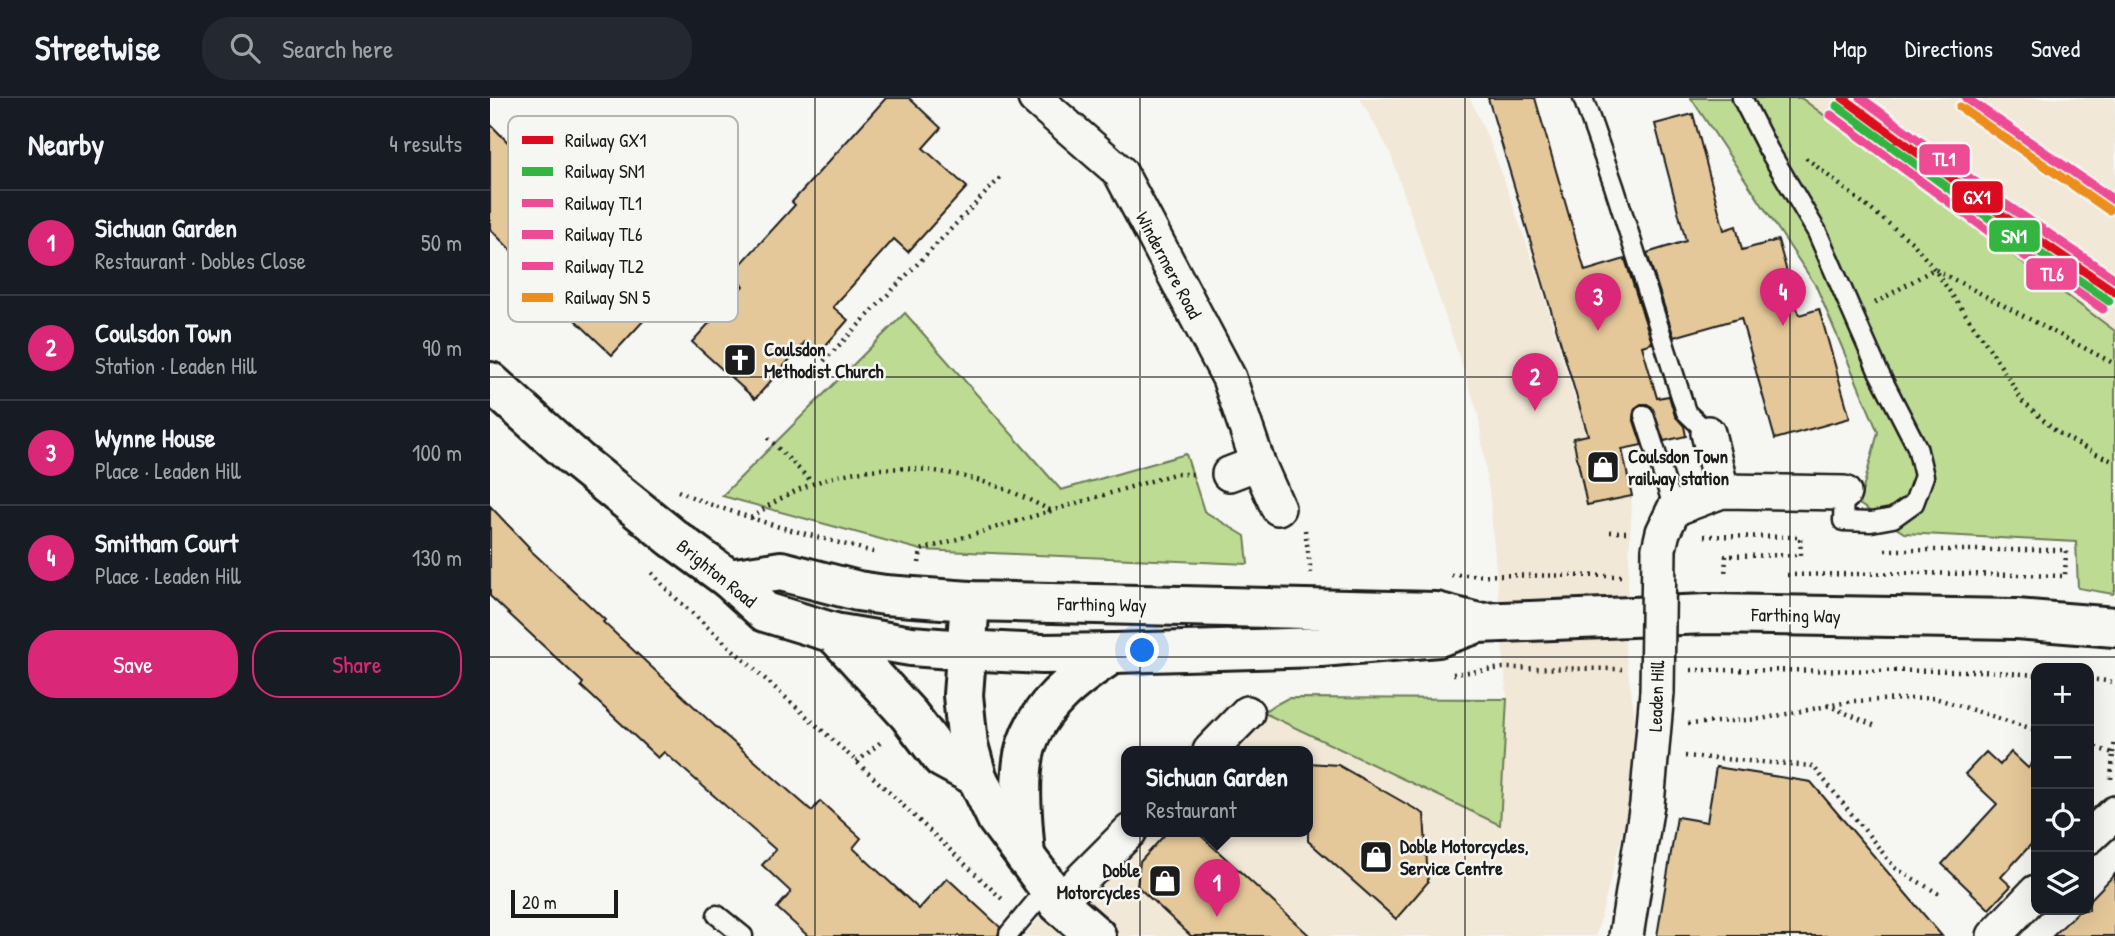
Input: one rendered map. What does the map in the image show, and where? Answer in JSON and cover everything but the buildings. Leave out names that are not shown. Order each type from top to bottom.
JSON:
[{"type":"main road","name":"Brighton Road","points":[[490,382],[578,461],[673,538],[729,579],[765,612],[834,633],[911,646],[965,650]]},
{"type":"main road","name":"Farthing Way","points":[[729,579],[781,571],[858,591],[885,595],[970,601],[1436,612],[1478,623],[1708,614],[2015,619],[2115,627]]},
{"type":"main road","points":[[970,601],[963,695],[968,745],[977,777],[997,819],[1025,857],[1046,898],[1096,936]]},
{"type":"main road","name":"Farthing Way","points":[[965,650],[1042,654],[1321,647],[1438,637],[1478,623]]},
{"type":"main road","points":[[834,633],[909,715],[942,758],[977,777]]},
{"type":"main road","points":[[1025,857],[1023,763],[1029,738],[1048,707],[1071,684],[1114,653]]},
{"type":"street","name":"Windermere Road","points":[[1035,98],[1120,172],[1229,378],[1244,468],[1278,508]]},
{"type":"street","points":[[1708,433],[1722,491]]},
{"type":"street","points":[[1674,509],[1722,491],[1844,493]]},
{"type":"street","name":"Leaden Hill","points":[[1626,936],[1654,740],[1659,549],[1663,532],[1674,509]]},
{"type":"street","points":[[1215,746],[1247,713]]},
{"type":"street","points":[[1046,898],[1122,837]]},
{"type":"street","points":[[1994,936],[2031,897]]},
{"type":"lane","points":[[1583,98],[1686,412],[1708,433]]},
{"type":"lane","points":[[1742,98],[1768,149],[1817,232],[1878,371],[1917,447],[1924,476],[1914,503],[1894,518],[1871,522],[1843,521],[1844,493]]},
{"type":"lane","points":[[1644,415],[1674,509]]},
{"type":"lane","points":[[1009,934],[1046,898]]},
{"type":"lane","points":[[717,915],[743,936]]},
{"type":"path","points":[[1768,149],[1787,144],[1913,243],[1994,355],[2023,402],[2057,432],[2094,453],[2115,461]]},
{"type":"path","points":[[824,361],[1002,176]]},
{"type":"path","points":[[1853,316],[1934,269]]},
{"type":"path","points":[[1934,269],[2115,364]]},
{"type":"path","points":[[768,438],[812,482]]},
{"type":"path","points":[[751,518],[774,500],[812,482],[873,468],[926,469],[995,485],[1051,511]]},
{"type":"path","points":[[910,560],[919,562],[921,550],[1174,474],[1244,468]]},
{"type":"path","points":[[669,487],[691,498],[751,518],[890,556]]},
{"type":"path","points":[[1716,537],[1800,537],[1801,555],[1726,556],[1725,576]]},
{"type":"path","points":[[1780,575],[1917,573],[2065,576],[2066,550],[1884,550]]},
{"type":"path","points":[[644,564],[669,592],[857,762],[1002,899],[1046,898]]},
{"type":"path","points":[[1449,575],[1629,576]]},
{"type":"path","points":[[1503,668],[1627,669]]},
{"type":"path","points":[[1682,669],[1983,671],[2031,675]]},
{"type":"path","points":[[2094,680],[2115,682]]},
{"type":"path","points":[[1654,740],[1826,705],[1853,701],[1935,698],[2031,728]]},
{"type":"path","points":[[1826,705],[1878,727]]},
{"type":"path","points":[[857,762],[888,735]]},
{"type":"path","points":[[1654,740],[1813,766],[1895,868],[1941,894]]},
{"type":"path","points":[[2104,823],[2115,740]]},
{"type":"path","points":[[2094,747],[2114,753]]},
{"type":"shaded area","points":[[1360,98],[1470,98],[1494,152],[1538,276],[1577,407],[1607,401],[1632,496],[1625,650],[1634,712],[1632,794],[1596,936],[1024,936],[1121,824],[1121,837],[1313,837],[1313,746],[1188,746],[1226,703],[1262,712],[1500,824],[1507,699],[1490,499],[1478,413],[1390,152]]},
{"type":"shaded area","points":[[1793,98],[2115,98],[2115,334]]},
{"type":"green space","points":[[1691,98],[1801,98],[2115,331],[2113,594],[2078,588],[2076,542],[1904,533],[1859,504],[1878,432],[1816,286]]},
{"type":"green space","points":[[905,313],[1061,490],[1186,454],[1204,511],[1245,536],[1248,564],[921,550],[722,496]]},
{"type":"green space","points":[[1288,698],[1507,699],[1500,825],[1262,712]]},
{"type":"rail line","name":"GX1","points":[[1843,98],[1999,213],[2115,292]]},
{"type":"rail line","name":"TL1","points":[[1861,98],[2005,204],[2115,279]]},
{"type":"rail line","name":"TL2","points":[[1966,98],[2115,201]]},
{"type":"rail line","name":"SN1","points":[[1837,106],[1993,221],[2109,301]]},
{"type":"rail line","name":"TL6","points":[[1831,115],[1987,230],[2103,309]]},
{"type":"transit line","points":[[1960,107],[2109,210]]},
{"type":"place","name":"Smitham Court","points":[[1783,326]]},
{"type":"place","name":"Wynne House","points":[[1598,331]]},
{"type":"place","name":"Coulsdon Methodist Church","points":[[740,360]]},
{"type":"place","name":"Coulsdon Town","points":[[1535,411]]},
{"type":"place","name":"Coulsdon Town railway station","points":[[1603,467]]},
{"type":"place","name":"Doble Motorcycles, Service Centre","points":[[1376,857]]},
{"type":"place","name":"Doble Motorcycles","points":[[1165,881]]},
{"type":"place","name":"Sichuan Garden","points":[[1217,917]]}]
